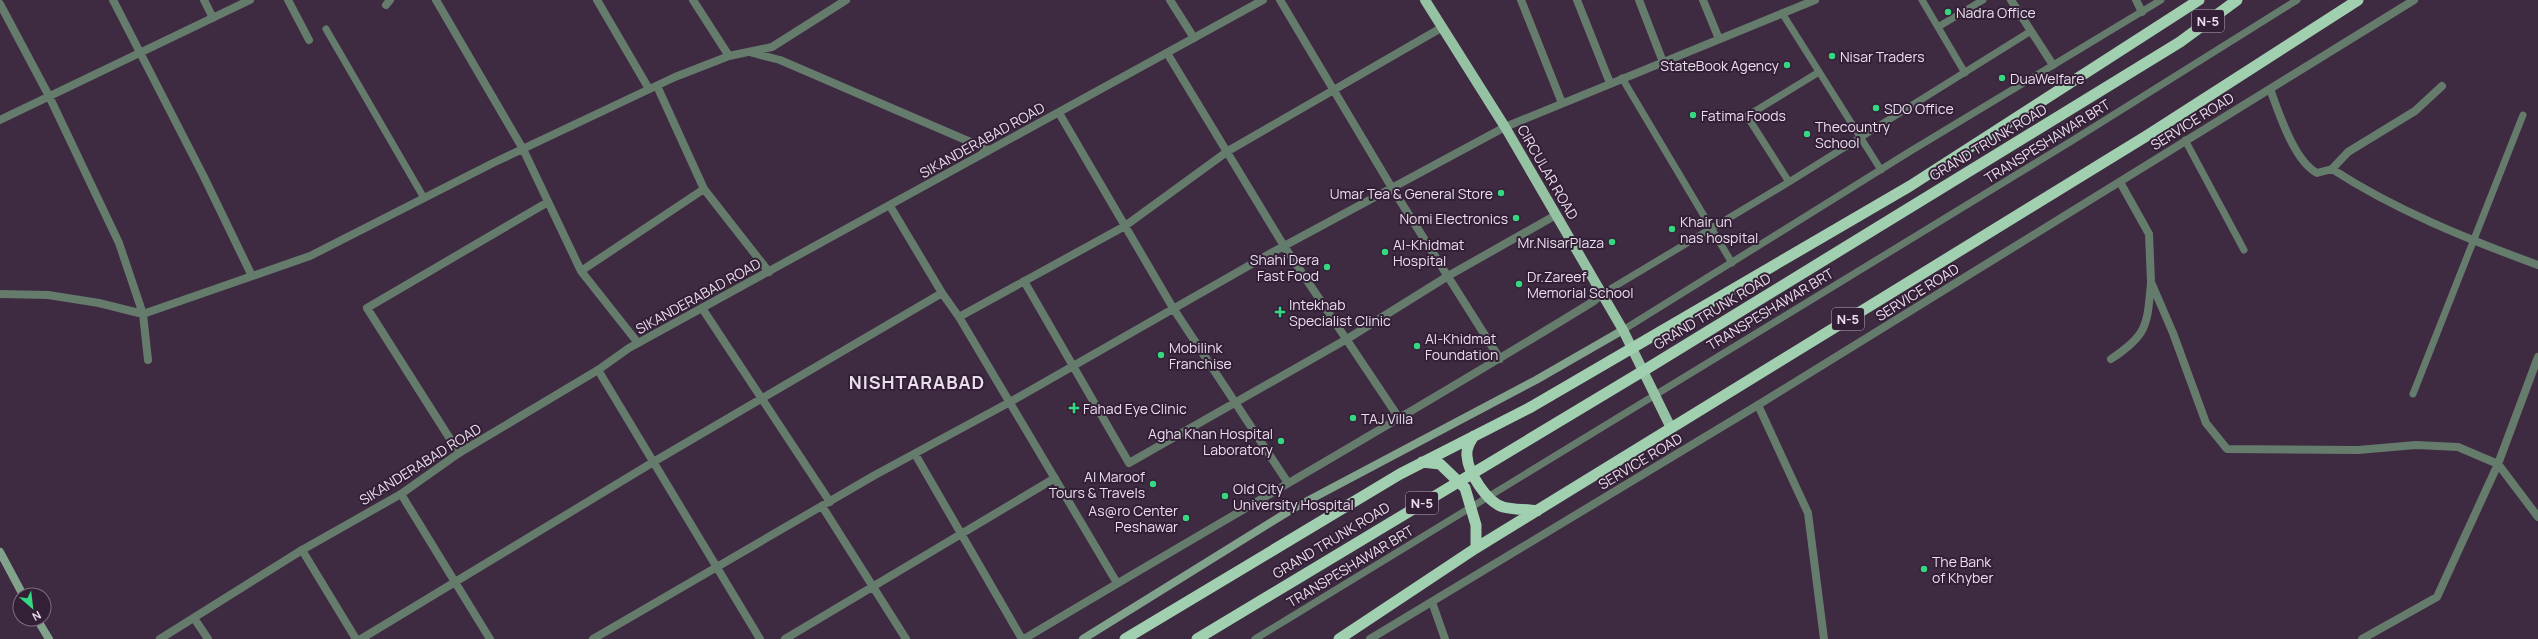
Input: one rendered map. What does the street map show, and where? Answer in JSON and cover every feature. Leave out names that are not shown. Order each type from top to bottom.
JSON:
[{"type":"highway","points":[[1125,639],[1421,462],[1531,407],[1632,346],[1910,186],[2199,0]]},
{"type":"highway","name":"GRAND TRUNK ROAD","points":[[1197,639],[1654,363],[2180,42],[2237,0]]},
{"type":"highway","name":"N-5","points":[[1339,639],[1476,548],[2148,134],[2358,0]]},
{"type":"highway","points":[[1474,436],[1468,446],[1467,456],[1478,483],[1489,497],[1502,507],[1537,511]]},
{"type":"highway","points":[[1421,462],[1440,464],[1466,488],[1476,525],[1476,548]]},
{"type":"main road","name":"CIRCULAR ROAD","points":[[1425,0],[1441,28],[1505,127],[1623,330],[1671,428]]},
{"type":"main road","points":[[1083,639],[1294,508],[1536,380],[1623,330]]},
{"type":"main road","points":[[0,552],[19,587]]},
{"type":"main road","points":[[42,627],[49,639]]},
{"type":"street","points":[[114,0],[252,276]]},
{"type":"street","points":[[204,0],[213,18]]},
{"type":"street","points":[[0,120],[250,0]]},
{"type":"street","points":[[288,0],[309,40]]},
{"type":"street","points":[[436,0],[523,149],[581,271],[638,343]]},
{"type":"street","points":[[597,0],[653,88],[704,189],[768,272]]},
{"type":"street","points":[[692,0],[729,56]]},
{"type":"street","points":[[0,294],[48,295],[99,303],[143,314],[310,256],[523,149],[653,88],[729,56],[772,47],[846,0]]},
{"type":"street","points":[[1170,0],[1194,38]]},
{"type":"street","name":"SIKANDERABAD ROAD","points":[[160,639],[302,550],[401,494],[459,453],[598,370],[638,343],[890,206],[1262,0]]},
{"type":"street","points":[[1280,0],[1332,90],[1392,188],[1500,359]]},
{"type":"street","points":[[1521,0],[1562,103]]},
{"type":"street","points":[[1577,0],[1610,83]]},
{"type":"street","points":[[1639,0],[1663,62]]},
{"type":"street","points":[[1703,0],[1719,39]]},
{"type":"street","points":[[593,639],[826,504],[1010,402],[1173,308],[1284,246],[1505,127],[1782,13],[1798,3],[1815,0]]},
{"type":"street","points":[[2011,0],[2053,65]]},
{"type":"street","points":[[2136,0],[2142,12]]},
{"type":"street","name":"SERVICE ROAD","points":[[1370,639],[1758,405],[2414,0]]},
{"type":"street","points":[[0,4],[49,96],[119,243],[143,314],[148,360]]},
{"type":"street","points":[[959,316],[1125,226],[1228,151],[1441,28]]},
{"type":"street","points":[[750,52],[780,60],[989,150]]},
{"type":"street","points":[[1168,53],[1284,246],[1399,418]]},
{"type":"street","points":[[2270,89],[2284,126],[2308,168],[2317,173],[2332,169],[2348,152],[2415,111],[2442,86]]},
{"type":"street","points":[[1059,113],[1173,308],[1288,483]]},
{"type":"street","points":[[2332,169],[2368,193],[2474,240],[2538,265]]},
{"type":"street","points":[[2111,359],[2134,344],[2148,318],[2151,282],[2149,234],[2120,182]]},
{"type":"street","points":[[581,271],[704,189]]},
{"type":"street","points":[[459,453],[367,308],[548,202]]},
{"type":"street","points":[[890,206],[942,293],[959,316],[1117,583]]},
{"type":"street","points":[[1024,281],[1071,366],[1129,463],[1347,339],[1448,276],[1556,215]]},
{"type":"street","points":[[2151,282],[2173,333],[2206,423],[2227,449],[2358,450],[2416,445],[2458,447],[2498,464],[2538,517]]},
{"type":"street","points":[[361,639],[655,462],[942,293]]},
{"type":"street","points":[[915,454],[1023,639],[1500,359],[1594,301],[1602,294]]},
{"type":"street","points":[[702,308],[762,399],[826,504],[872,587],[906,639]]},
{"type":"street","points":[[2362,639],[2436,597],[2498,464],[2538,359]]},
{"type":"street","points":[[598,370],[655,462],[760,639]]},
{"type":"street","points":[[1758,405],[1808,513],[1824,639]]},
{"type":"street","points":[[785,639],[1055,478]]},
{"type":"street","points":[[401,494],[490,639]]},
{"type":"street","points":[[302,550],[356,639]]},
{"type":"street","points":[[1432,602],[1445,639]]},
{"type":"street","points":[[194,618],[208,639]]},
{"type":"lane","points":[[1922,0],[1965,73]]},
{"type":"lane","points":[[1938,27],[1983,0]]},
{"type":"lane","points":[[1623,330],[1881,170],[2161,0]]},
{"type":"lane","name":"TRANSPESHAWAR BRT","points":[[1255,639],[2182,72],[2297,0]]},
{"type":"lane","points":[[1782,13],[1881,170]]},
{"type":"lane","points":[[326,29],[424,198]]},
{"type":"lane","points":[[1602,294],[1861,138],[2031,31]]},
{"type":"lane","points":[[1789,182],[1747,116],[1819,72]]},
{"type":"lane","points":[[1622,78],[1732,263]]},
{"type":"lane","points":[[2413,394],[2523,115]]},
{"type":"lane","points":[[2185,140],[2244,250]]},
{"type":"place","name":"Nadra Office","points":[[1948,12]]},
{"type":"place","name":"Nisar Traders","points":[[1832,56]]},
{"type":"place","name":"StateBook Agency","points":[[1787,65]]},
{"type":"place","name":"DuaWelfare","points":[[2002,78]]},
{"type":"place","name":"SDO Office","points":[[1876,108]]},
{"type":"place","name":"Fatima Foods","points":[[1693,115]]},
{"type":"place","name":"Thecountry School","points":[[1807,134]]},
{"type":"place","name":"Umar Tea & General Store","points":[[1501,193]]},
{"type":"place","name":"Nomi Electronics","points":[[1516,218]]},
{"type":"place","name":"Khair un nas hospital","points":[[1672,229]]},
{"type":"place","name":"Mr.NisarPlaza","points":[[1612,242]]},
{"type":"place","name":"Al-Khidmat Hospital","points":[[1385,252]]},
{"type":"place","name":"Shahi Dera Fast Food","points":[[1327,267]]},
{"type":"place","name":"Dr.Zareef Memorial School","points":[[1519,284]]},
{"type":"place","name":"Intekhab Specialist Clinic","points":[[1280,312]]},
{"type":"place","name":"Al-Khidmat Foundation","points":[[1417,346]]},
{"type":"place","name":"Mobilink Franchise","points":[[1161,355]]},
{"type":"place","name":"Fahad Eye Clinic","points":[[1074,408]]},
{"type":"place","name":"TAJ Villa","points":[[1353,418]]},
{"type":"place","name":"Agha Khan Hospital Laboratory","points":[[1281,441]]},
{"type":"place","name":"Al Maroof Tours & Travels","points":[[1153,484]]},
{"type":"place","name":"Old City University Hospital","points":[[1225,496]]},
{"type":"place","name":"As@ro Center Peshawar","points":[[1186,518]]},
{"type":"place","name":"The Bank of Khyber","points":[[1924,569]]},
{"type":"district","name":"NISHTARABAD","points":[[917,382]]}]
